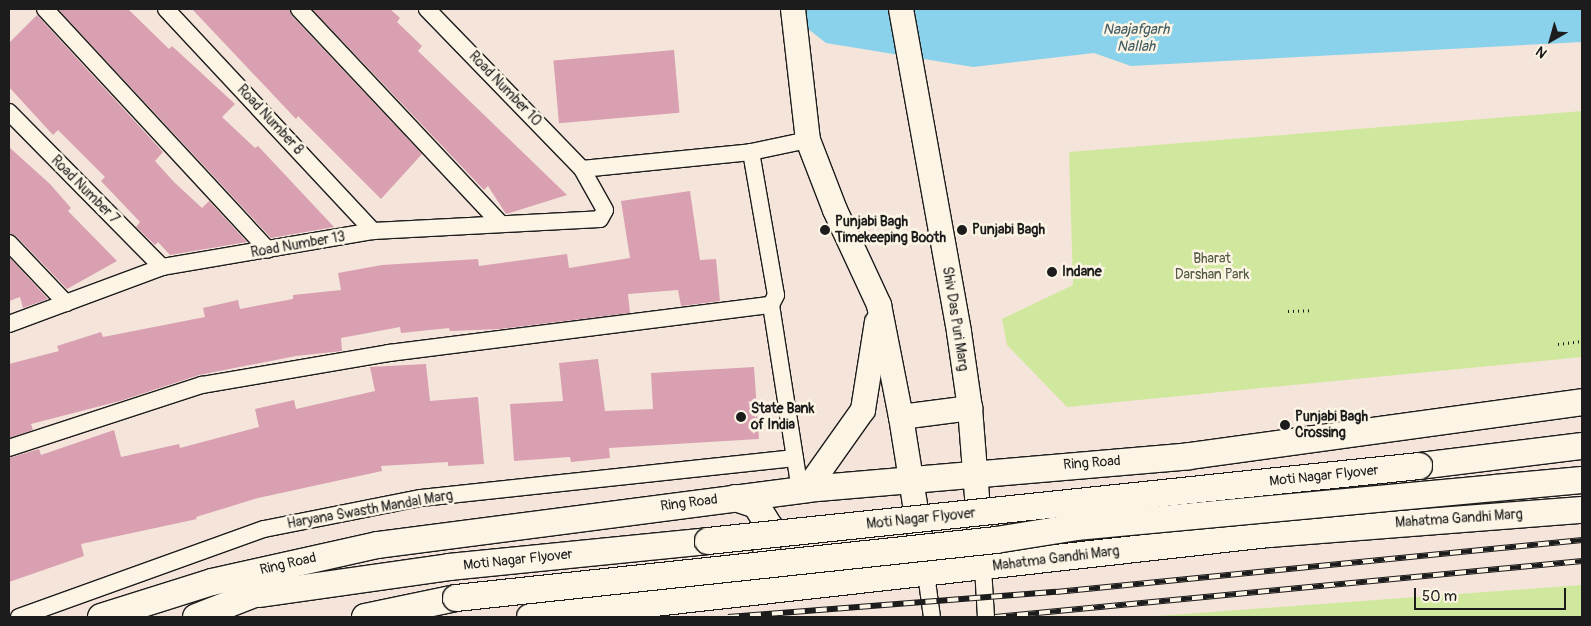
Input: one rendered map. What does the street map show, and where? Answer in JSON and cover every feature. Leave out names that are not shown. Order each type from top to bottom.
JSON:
[{"type":"main road","points":[[793,9],[795,44],[808,140],[835,210],[879,305],[901,417],[926,574]]},
{"type":"main road","name":"Shiv Das Puri Marg","points":[[901,9],[970,408],[974,476],[983,568]]},
{"type":"main road","points":[[804,490],[863,410],[879,305]]},
{"type":"main road","name":"Ring Road","points":[[101,617],[212,582],[378,544],[804,490],[974,476],[1049,466],[1189,456],[1582,402]]},
{"type":"main road","points":[[901,417],[970,408]]},
{"type":"main road","name":"Moti Nagar Flyover","points":[[260,594],[449,567],[1399,468],[1582,446]]},
{"type":"main road","points":[[1189,456],[1180,458],[1167,472],[1163,490],[1169,512],[1189,528],[1236,538]]},
{"type":"main road","points":[[365,617],[456,598],[996,540],[1076,527],[1582,480]]},
{"type":"main road","points":[[731,498],[756,504],[770,527],[766,557],[739,594]]},
{"type":"main road","name":"Mahatma Gandhi Marg","points":[[530,617],[983,568],[1236,538],[1582,510]]},
{"type":"main road","points":[[198,617],[260,594],[309,569],[378,544]]},
{"type":"street","points":[[45,9],[268,250]]},
{"type":"street","name":"Road Number 8","points":[[166,9],[374,231]]},
{"type":"street","points":[[298,9],[501,224]]},
{"type":"street","name":"Road Number 10","points":[[427,9],[582,169],[605,210],[597,220]]},
{"type":"street","name":"Road Number 7","points":[[9,112],[162,267]]},
{"type":"street","points":[[582,169],[751,152],[808,140]]},
{"type":"street","points":[[751,152],[776,295],[771,305],[795,458],[804,490]]},
{"type":"street","name":"Road Number 13","points":[[9,324],[162,267],[374,231],[597,220]]},
{"type":"street","points":[[9,243],[66,303]]},
{"type":"street","points":[[9,448],[202,385],[388,353],[771,305]]},
{"type":"street","name":"Haryana Swasth Mandal Marg","points":[[19,617],[264,529],[421,498],[795,458]]},
{"type":"street","points":[[983,568],[986,617]]},
{"type":"street","points":[[926,574],[932,617]]},
{"type":"path","points":[[1288,311],[1311,310]]},
{"type":"path","points":[[1558,344],[1582,342]]},
{"type":"green space","name":"Bharat Darshan Park","points":[[1582,111],[1582,357],[1067,407],[1007,345],[1002,319],[1073,285],[1069,152]]},
{"type":"green space","points":[[1582,585],[1582,617],[1143,617]]},
{"type":"water","name":"Naajafgarh Nallah","points":[[783,9],[1582,9],[1582,42],[1131,66],[1094,53],[973,67],[826,43]]},
{"type":"building","points":[[58,9],[128,9],[169,49],[172,46],[235,104],[222,117],[255,148],[258,146],[334,227],[271,238]]},
{"type":"building","points":[[192,9],[289,9],[292,16],[422,154],[381,199],[298,116],[296,119]]},
{"type":"building","points":[[312,9],[390,9],[400,18],[397,22],[422,46],[418,51],[567,195],[506,214],[488,186],[484,190]]},
{"type":"building","points":[[37,15],[163,152],[155,161],[174,182],[202,208],[209,201],[247,242],[170,255],[158,242],[155,245],[136,227],[140,222],[101,181],[105,177],[58,130],[53,135],[9,87],[9,43]]},
{"type":"building","points":[[674,50],[679,113],[559,123],[553,61]]},
{"type":"building","points":[[9,147],[50,184],[71,208],[68,211],[117,261],[67,289],[16,236],[9,233]]},
{"type":"building","points":[[690,191],[700,260],[716,259],[720,301],[681,306],[678,290],[628,294],[630,313],[500,329],[450,331],[449,328],[401,333],[400,327],[341,338],[342,351],[296,356],[199,375],[120,401],[31,424],[33,430],[9,438],[9,364],[59,351],[57,346],[101,332],[103,337],[205,317],[203,308],[238,300],[240,309],[293,299],[293,295],[341,290],[338,273],[382,265],[478,259],[479,266],[567,254],[569,268],[630,258],[621,201]]},
{"type":"building","points":[[9,257],[48,299],[23,308],[20,297],[9,301]]},
{"type":"building","points":[[598,359],[605,411],[653,409],[651,373],[754,367],[759,439],[609,448],[610,458],[571,462],[570,457],[514,461],[510,404],[563,401],[559,363]]},
{"type":"building","points":[[426,364],[430,401],[478,397],[484,464],[448,466],[448,462],[381,466],[382,471],[258,498],[196,517],[197,519],[81,544],[84,556],[9,582],[9,458],[39,449],[41,455],[114,430],[121,457],[179,444],[180,448],[259,427],[255,409],[294,400],[296,409],[375,391],[370,367]]},
{"type":"railway","points":[[728,617],[1056,592],[1582,540]]},
{"type":"railway","points":[[995,617],[1582,561]]},
{"type":"place","name":"Punjabi Bagh Timekeeping Booth","points":[[825,230]]},
{"type":"place","name":"Punjabi Bagh","points":[[962,230]]},
{"type":"place","name":"Indane","points":[[1052,272]]},
{"type":"place","name":"State Bank of India","points":[[741,417]]},
{"type":"place","name":"Punjabi Bagh Crossing","points":[[1285,425]]}]
